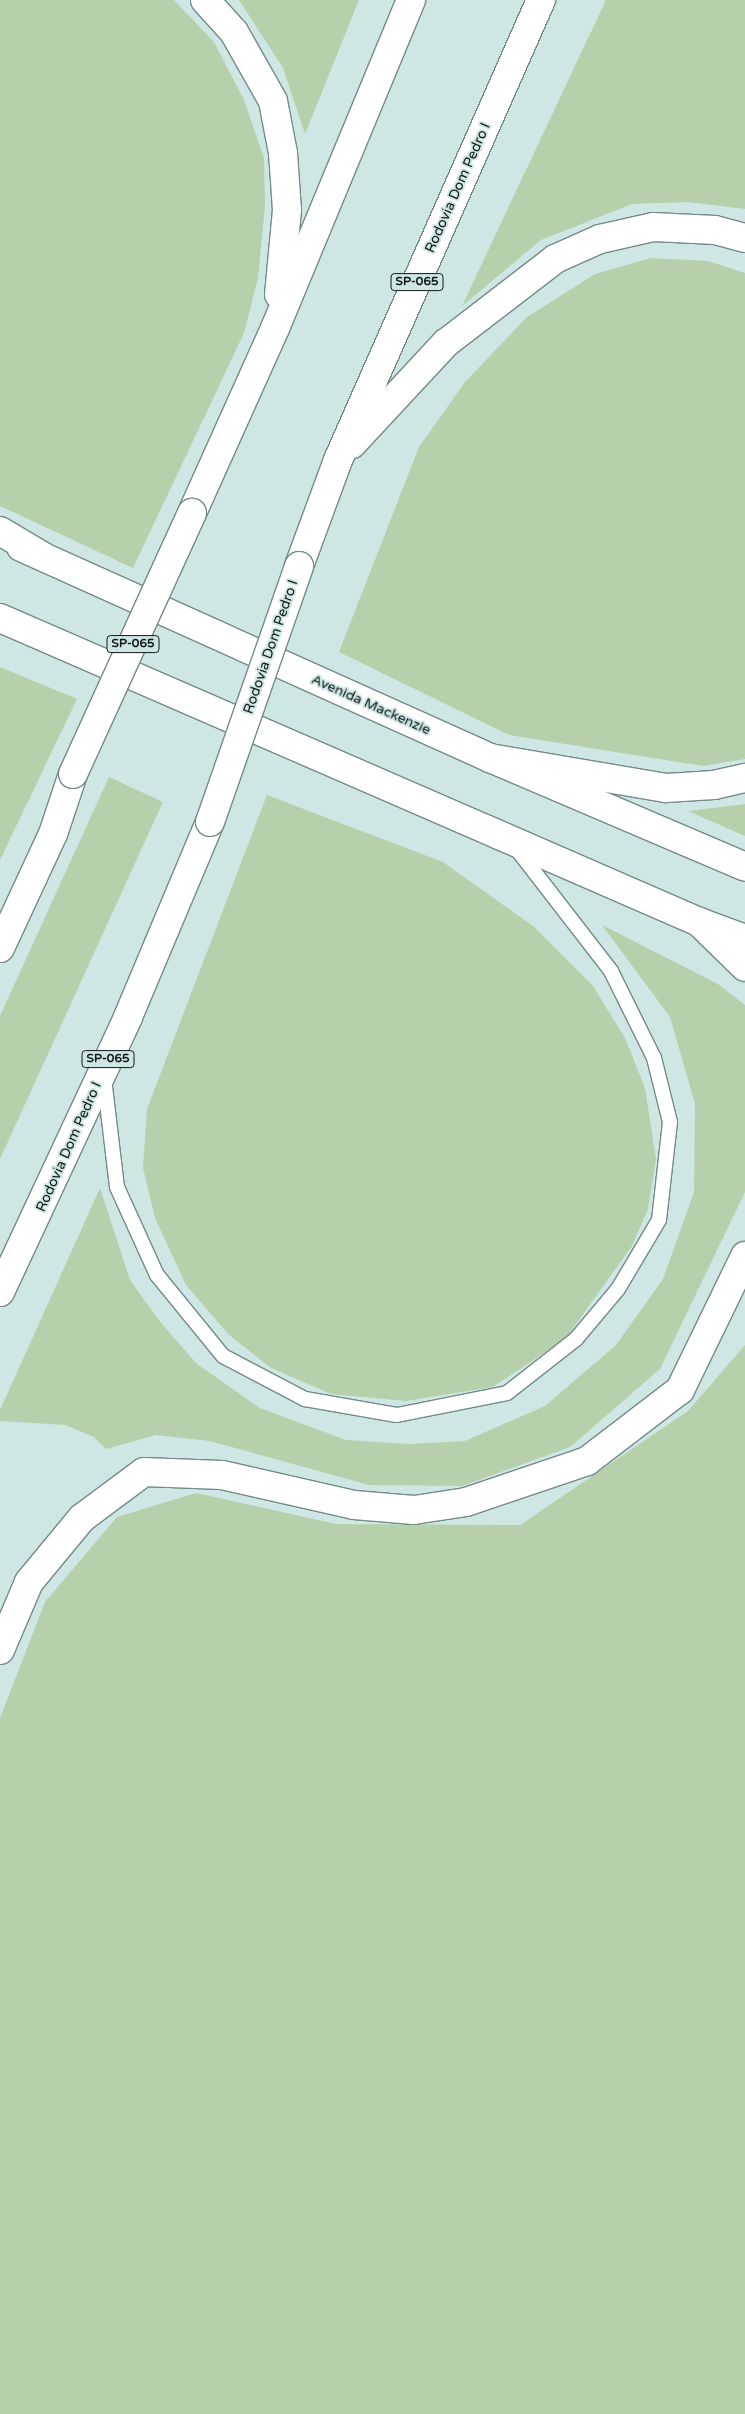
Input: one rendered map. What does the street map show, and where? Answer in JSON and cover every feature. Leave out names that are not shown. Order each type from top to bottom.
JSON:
[{"type":"main road","points":[[205,0],[234,32],[274,110],[284,153],[288,210],[276,326]]},
{"type":"main road","name":"SP-065","points":[[0,948],[53,834],[73,774],[276,326],[411,0]]},
{"type":"main road","name":"Rodovia Dom Pedro I","points":[[0,1292],[103,1070],[210,822],[338,460],[541,0]]},
{"type":"main road","points":[[338,460],[446,343],[555,259],[600,239],[652,227],[715,230],[745,238]]},
{"type":"main road","points":[[0,530],[44,558]]},
{"type":"main road","name":"Avenida Mackenzie","points":[[0,538],[490,758],[745,867]]},
{"type":"main road","points":[[0,618],[699,922],[745,939]]},
{"type":"main road","points":[[490,758],[666,788],[714,785],[745,778]]},
{"type":"main road","points":[[0,924],[53,834]]},
{"type":"main road","points":[[699,922],[745,967]]},
{"type":"main road","points":[[0,1650],[29,1582],[82,1518],[144,1472],[222,1475],[354,1505],[414,1510],[466,1502],[587,1461],[680,1390],[745,1256]]},
{"type":"lane","points":[[103,1070],[117,1187],[157,1275],[223,1356],[304,1399],[397,1415],[507,1393],[576,1339],[622,1281],[659,1220],[670,1122],[654,1058],[611,971],[508,839]]},
{"type":"green space","points":[[0,0],[174,0],[214,42],[244,100],[264,158],[265,206],[258,278],[244,333],[133,568],[0,506]]},
{"type":"green space","points":[[239,0],[359,0],[305,134],[283,68]]},
{"type":"green space","points":[[606,0],[745,0],[745,209],[688,202],[632,204],[541,240],[462,306]]},
{"type":"green space","points":[[651,258],[708,261],[745,273],[745,759],[703,766],[509,735],[339,652],[419,447],[465,382],[527,317],[595,274]]},
{"type":"green space","points":[[0,667],[77,699],[0,860]]},
{"type":"green space","points":[[109,777],[163,802],[0,1159],[0,1016]]},
{"type":"green space","points":[[267,795],[443,862],[533,926],[593,986],[625,1038],[645,1088],[656,1159],[648,1209],[632,1246],[566,1338],[493,1387],[406,1401],[331,1394],[271,1368],[229,1335],[186,1285],[155,1218],[143,1168],[147,1109]]},
{"type":"green space","points":[[745,804],[745,836],[688,811]]},
{"type":"green space","points":[[602,925],[718,984],[745,1005],[745,1192],[660,1369],[570,1447],[462,1486],[369,1485],[210,1441],[156,1435],[106,1449],[94,1437],[65,1425],[0,1421],[0,1410],[100,1188],[130,1280],[161,1323],[197,1364],[260,1408],[346,1440],[408,1444],[465,1441],[545,1406],[616,1345],[663,1279],[694,1192],[695,1104],[670,1017]]},
{"type":"green space","points":[[745,1345],[745,2414],[0,2414],[0,1718],[45,1602],[117,1517],[196,1493],[336,1524],[520,1525],[688,1411]]}]
